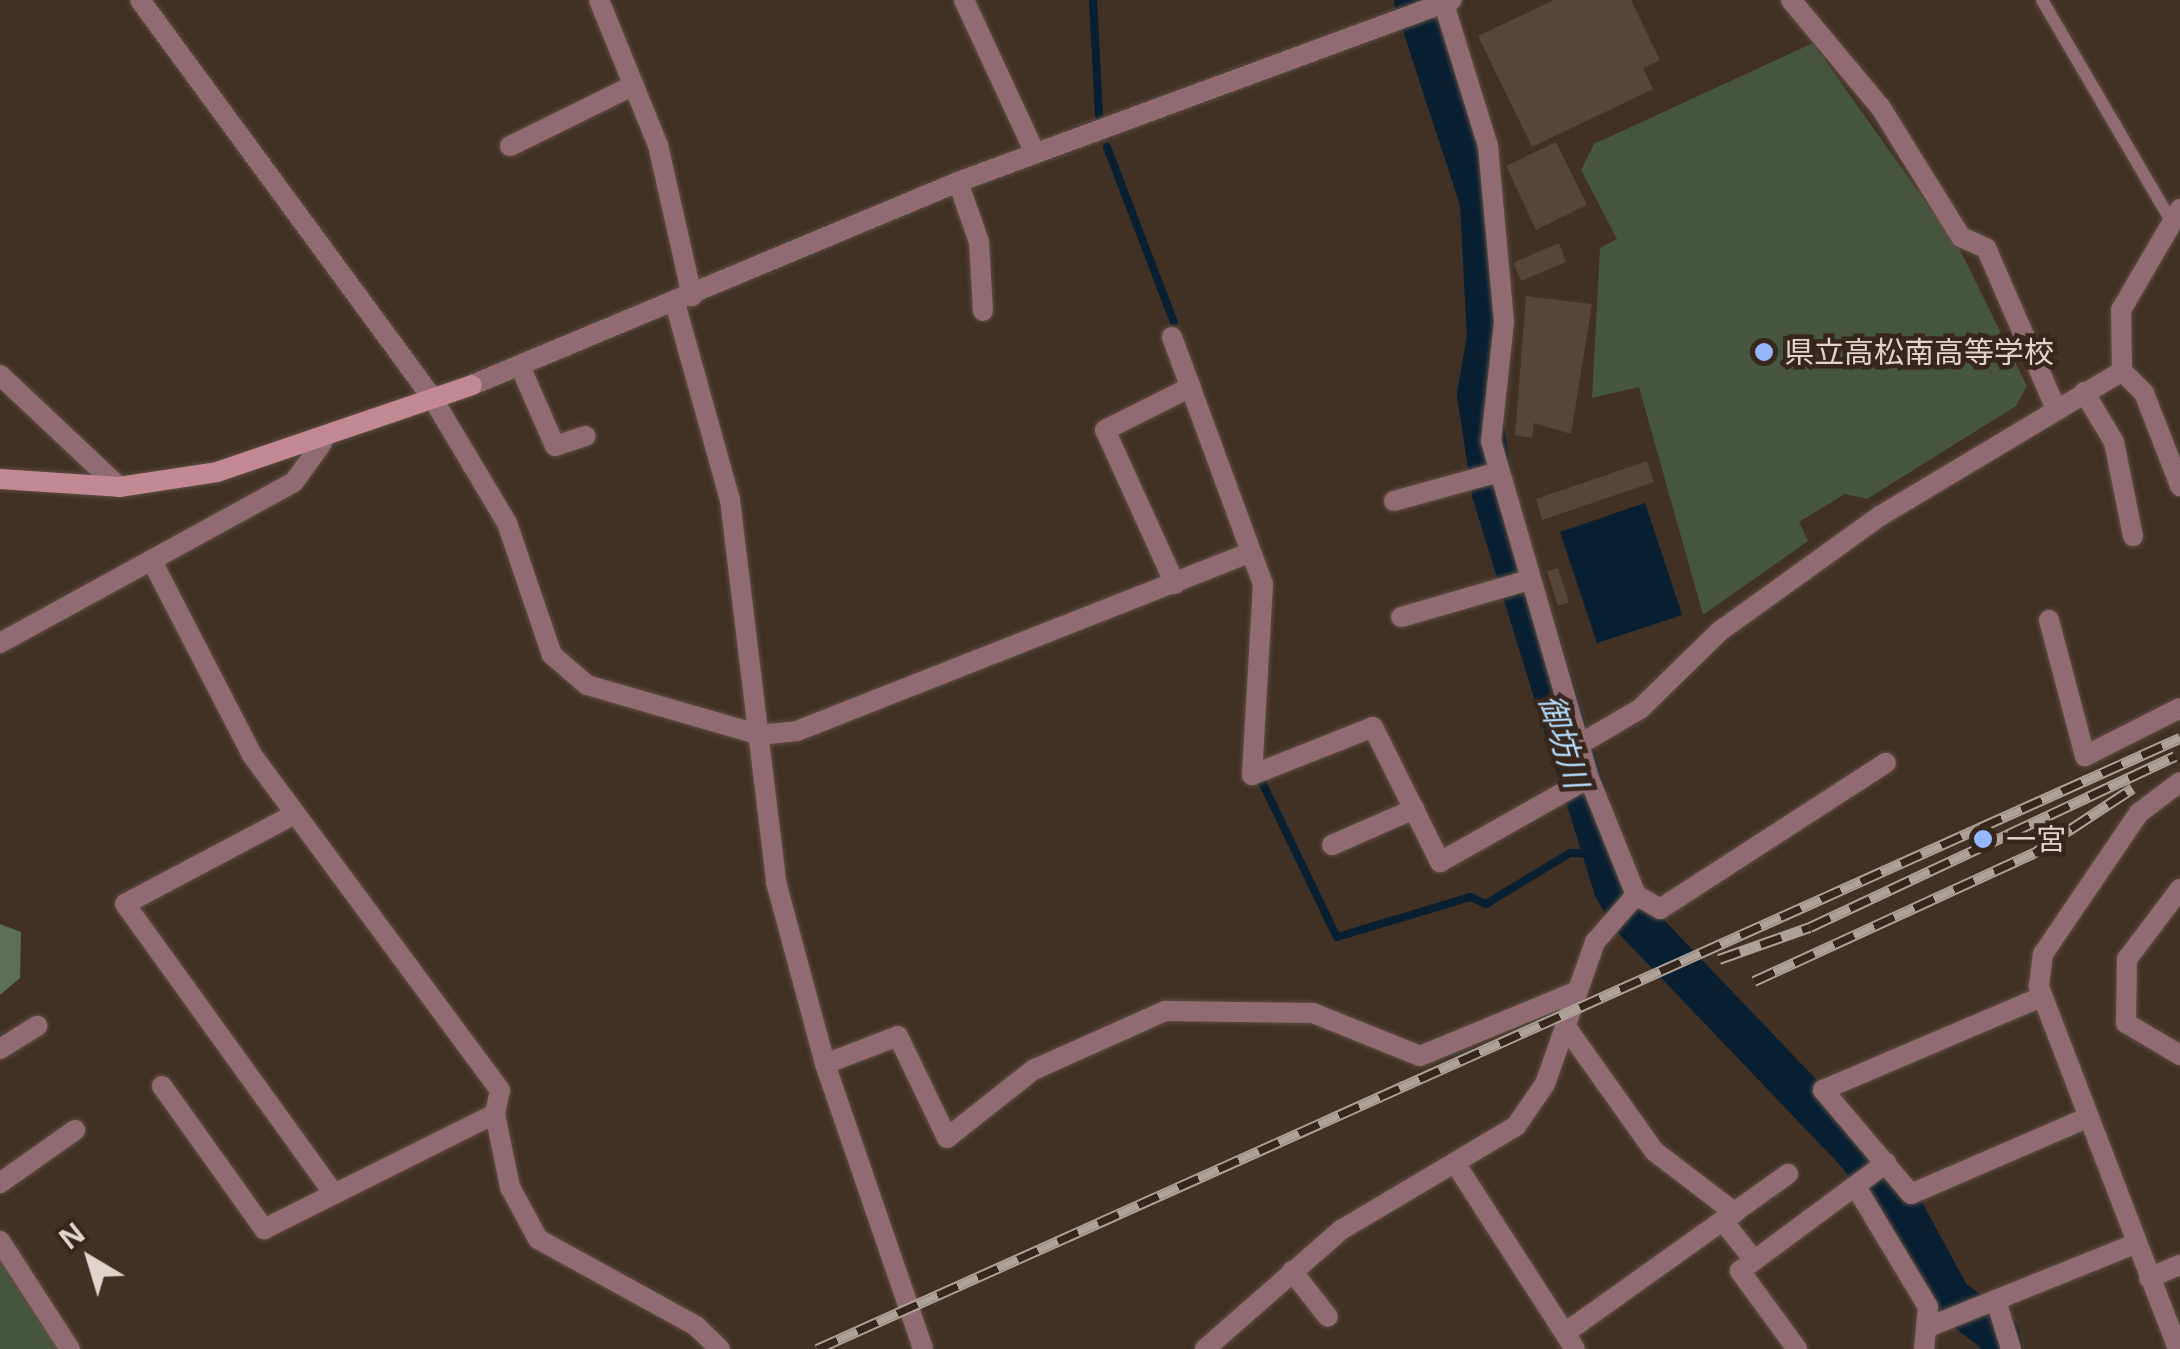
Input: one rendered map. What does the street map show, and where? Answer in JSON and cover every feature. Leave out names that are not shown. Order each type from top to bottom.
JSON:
[{"type":"street","points":[[140,0],[434,400],[507,523],[539,627],[566,672],[760,736],[876,706],[1252,552]]},
{"type":"street","points":[[600,0],[669,183],[683,299],[730,500],[776,882],[825,1064],[923,1349]]},
{"type":"street","points":[[964,0],[1035,153]]},
{"type":"street","points":[[1791,0],[1881,108],[1961,237],[1986,248],[2055,407]]},
{"type":"street","points":[[0,478],[119,487],[322,443],[520,366],[958,182],[1445,3],[1488,146],[1504,322],[1491,442],[1522,582],[1580,744],[1579,783],[1631,901]]},
{"type":"street","points":[[510,146],[634,84]]},
{"type":"street","points":[[958,182],[979,242],[983,311]]},
{"type":"street","points":[[2177,217],[2120,310],[2122,371],[2144,393],[2180,486]]},
{"type":"street","points":[[1172,337],[1263,584],[1252,775],[1373,727],[1440,862],[1579,783]]},
{"type":"street","points":[[520,366],[556,446],[585,436]]},
{"type":"street","points":[[1580,744],[1640,709],[1720,631],[1880,516],[2055,407],[2122,371]]},
{"type":"street","points":[[0,375],[119,487]]},
{"type":"street","points":[[1174,584],[1106,430],[1191,387]]},
{"type":"street","points":[[2084,392],[2114,442],[2133,536]]},
{"type":"street","points":[[0,643],[153,563],[294,482],[322,443]]},
{"type":"street","points":[[1394,501],[1498,472]]},
{"type":"street","points":[[153,563],[292,815],[500,1090],[495,1114],[510,1187],[538,1239],[696,1326],[720,1349]]},
{"type":"street","points":[[1400,617],[1522,582]]},
{"type":"street","points":[[2049,620],[2084,756],[2180,708]]},
{"type":"street","points":[[1631,901],[1660,909],[1886,763]]},
{"type":"street","points":[[2178,1349],[2041,996],[2043,954],[2139,813],[2180,782]]},
{"type":"street","points":[[1332,845],[1414,809]]},
{"type":"street","points":[[292,815],[124,904],[334,1194]]},
{"type":"street","points":[[2180,889],[2127,958],[2126,1023],[2180,1055]]},
{"type":"street","points":[[1205,1349],[1292,1271],[1516,1126],[1546,1084],[1595,942],[1631,901]]},
{"type":"street","points":[[825,1064],[898,1036],[948,1138],[1033,1070],[1165,1011],[1312,1013],[1420,1056],[1521,1007],[1578,992]]},
{"type":"street","points":[[2041,996],[1822,1090],[1911,1194],[2088,1118]]},
{"type":"street","points":[[0,1049],[37,1026]]},
{"type":"street","points":[[1566,1026],[1654,1151],[1729,1217],[1753,1259]]},
{"type":"street","points":[[162,1086],[264,1229],[495,1114]]},
{"type":"street","points":[[0,1183],[75,1130]]},
{"type":"street","points":[[1797,1349],[1740,1271],[1886,1163]]},
{"type":"street","points":[[1455,1164],[1570,1341],[1788,1174]]},
{"type":"street","points":[[1860,1184],[1928,1307],[1925,1339]]},
{"type":"street","points":[[0,1241],[70,1349]]},
{"type":"street","points":[[1925,1339],[1956,1320],[2135,1244]]},
{"type":"street","points":[[2149,1278],[2180,1265]]},
{"type":"street","points":[[1292,1271],[1328,1317]]},
{"type":"street","points":[[1993,1305],[2011,1349]]},
{"type":"lane","points":[[2042,0],[2177,217]]},
{"type":"green space","points":[[1813,43],[1961,252],[2027,386],[2016,406],[1867,499],[1845,494],[1799,522],[1808,541],[1703,615],[1639,387],[1592,398],[1600,248],[1617,239],[1581,170],[1594,144]]},
{"type":"green space","points":[[0,924],[21,932],[20,978],[0,995]]},
{"type":"green space","points":[[0,1239],[72,1349],[0,1349]]},
{"type":"water","points":[[1645,503],[1682,615],[1597,643],[1560,532]]},
{"type":"building","points":[[1554,0],[1631,0],[1660,60],[1643,68],[1653,89],[1532,147],[1478,36]]},
{"type":"building","points":[[1556,142],[1587,205],[1536,230],[1506,166]]},
{"type":"building","points":[[1559,243],[1566,262],[1521,281],[1513,263]]},
{"type":"building","points":[[1526,296],[1592,304],[1571,434],[1534,423],[1532,438],[1515,435]]},
{"type":"building","points":[[1647,461],[1654,482],[1542,520],[1536,499]]},
{"type":"building","points":[[1558,568],[1569,602],[1558,606],[1547,571]]},
{"type":"waterway","points":[[1093,0],[1099,116]]},
{"type":"waterway","name":"御坊川","points":[[1415,0],[1481,202],[1488,338],[1478,394],[1493,493],[1615,889],[1632,917],[1855,1150],[1904,1213],[1950,1298],[1999,1335],[2002,1349]]},
{"type":"waterway","points":[[1107,147],[1174,322]]},
{"type":"waterway","points":[[1261,780],[1337,937],[1470,897],[1486,904],[1570,853],[1602,854]]},
{"type":"railway","points":[[817,1349],[2180,738]]},
{"type":"railway","points":[[1719,959],[1810,927],[2175,756]]},
{"type":"railway","points":[[1754,981],[2034,853],[2133,788]]},
{"type":"place","name":"県立高松南高等学校","points":[[1764,352]]},
{"type":"place","name":"一宮","points":[[1983,839]]}]
